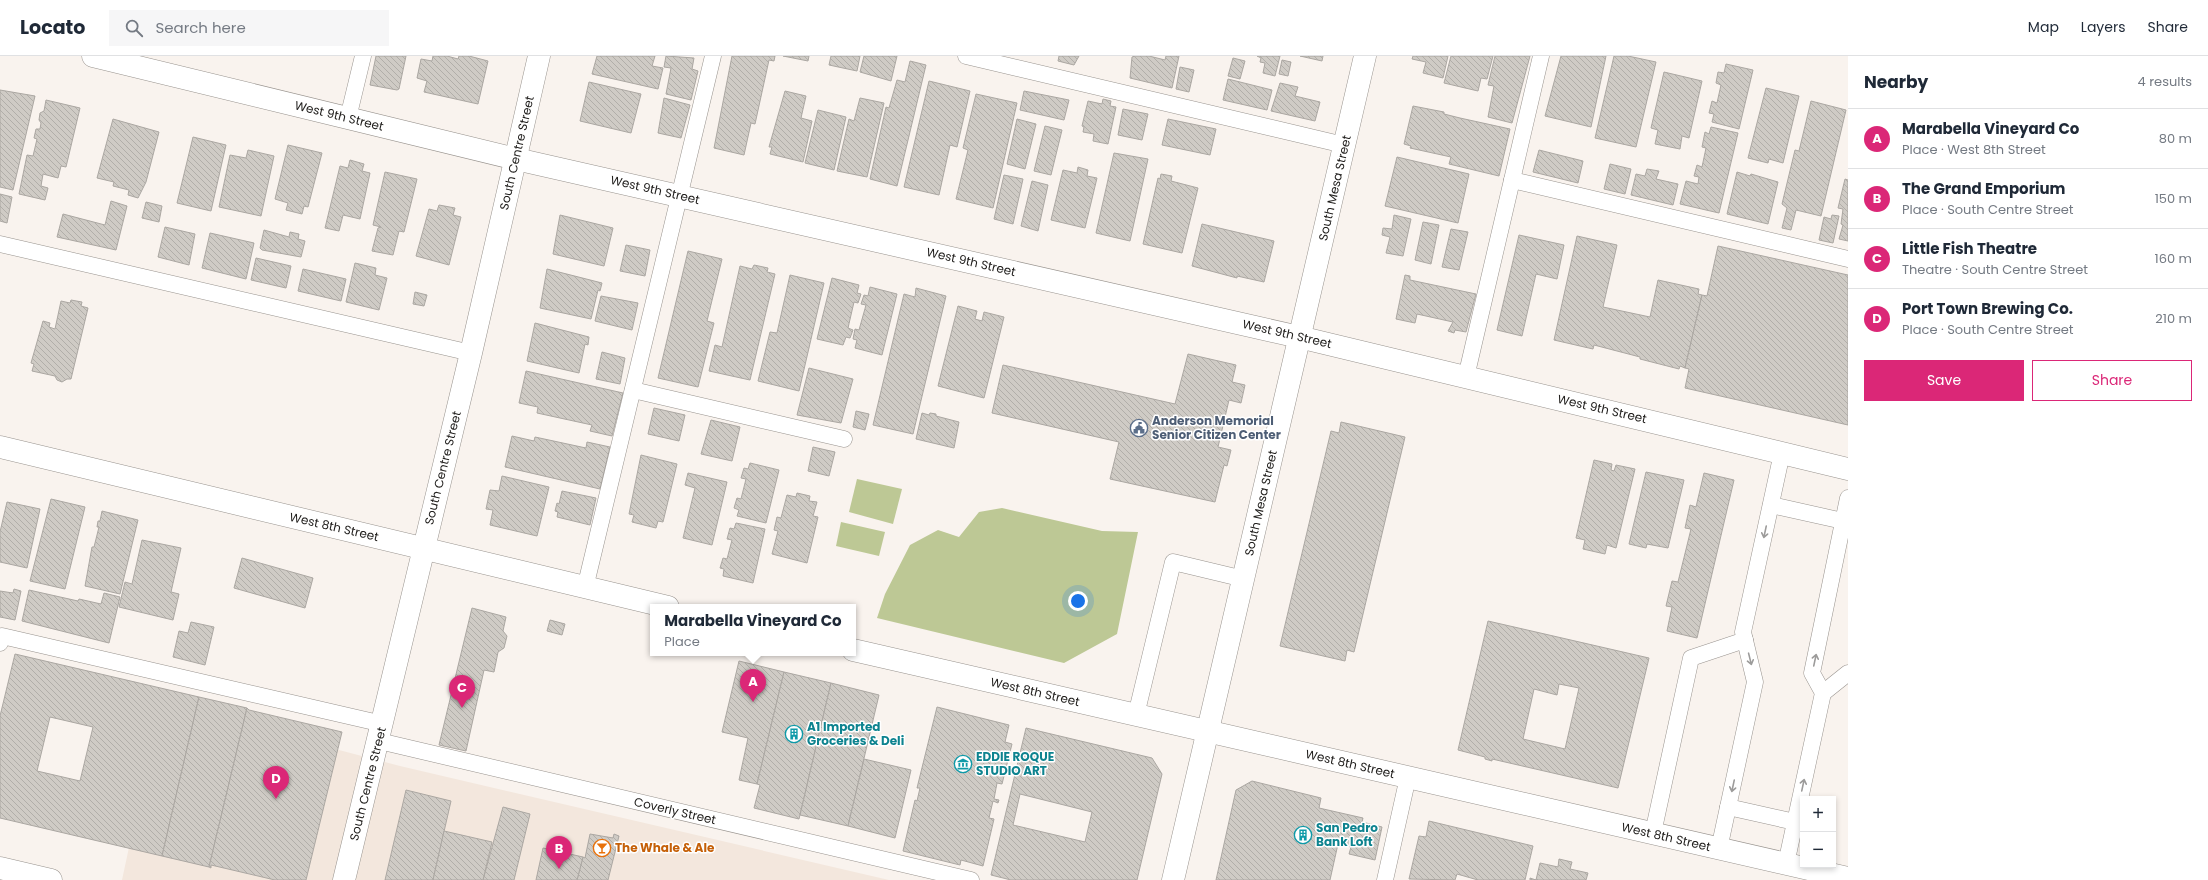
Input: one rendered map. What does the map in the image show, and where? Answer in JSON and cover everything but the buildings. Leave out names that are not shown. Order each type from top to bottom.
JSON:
[{"type":"street","name":"West 9th Street","points":[[93,56],[516,158],[1299,337],[1848,469]]},
{"type":"street","name":"South Centre Street","points":[[344,880],[381,733],[423,548],[471,353],[539,56]]},
{"type":"street","name":"South Mesa Street","points":[[1173,880],[1365,56]]},
{"type":"street","name":"West 8th Street","points":[[0,447],[655,604]]},
{"type":"street","name":"West 8th Street","points":[[856,651],[1848,878]]},
{"type":"street","points":[[0,868],[51,880]]},
{"type":"lane","points":[[348,118],[363,56]]},
{"type":"lane","points":[[585,588],[714,56]]},
{"type":"lane","points":[[966,56],[1344,145]]},
{"type":"lane","points":[[1466,377],[1541,56]]},
{"type":"lane","points":[[1512,180],[1848,259]]},
{"type":"lane","points":[[0,244],[471,353]]},
{"type":"lane","points":[[633,390],[844,439]]},
{"type":"lane","points":[[1720,849],[1755,682],[1743,632],[1782,453]]},
{"type":"lane","points":[[1823,693],[1812,673],[1848,498]]},
{"type":"lane","points":[[1771,505],[1843,521]]},
{"type":"lane","points":[[1136,715],[1173,562],[1244,579]]},
{"type":"lane","name":"Coverly Street","points":[[0,643],[2,636],[381,733],[970,880]]},
{"type":"lane","points":[[1653,833],[1691,658],[1745,640]]},
{"type":"lane","points":[[1786,864],[1823,693],[1848,673]]},
{"type":"lane","points":[[1385,880],[1408,777]]},
{"type":"lane","points":[[1728,807],[1795,822]]},
{"type":"shaded area","points":[[160,703],[400,766],[889,880],[122,880]]},
{"type":"green space","points":[[857,479],[902,489],[893,524],[849,512]]},
{"type":"green space","points":[[1002,508],[1102,531],[1138,532],[1117,634],[1064,663],[877,618],[885,594],[910,545],[938,530],[959,537],[979,512]]},
{"type":"green space","points":[[841,522],[885,532],[879,556],[836,546]]},
{"type":"place","name":"Anderson Memorial Senior Citizen Center","points":[[1139,428]]},
{"type":"place","name":"Marabella Vineyard Co","points":[[753,702]]},
{"type":"place","name":"Little Fish Theatre","points":[[462,708]]},
{"type":"place","name":"A1 Imported Groceries & Deli","points":[[794,734]]},
{"type":"place","name":"EDDIE ROQUE STUDIO ART","points":[[963,764]]},
{"type":"place","name":"Port Town Brewing Co.","points":[[276,799]]},
{"type":"place","name":"San Pedro Bank Loft","points":[[1303,835]]},
{"type":"place","name":"The Whale & Ale","points":[[602,848]]},
{"type":"place","name":"The Grand Emporium","points":[[559,869]]}]
